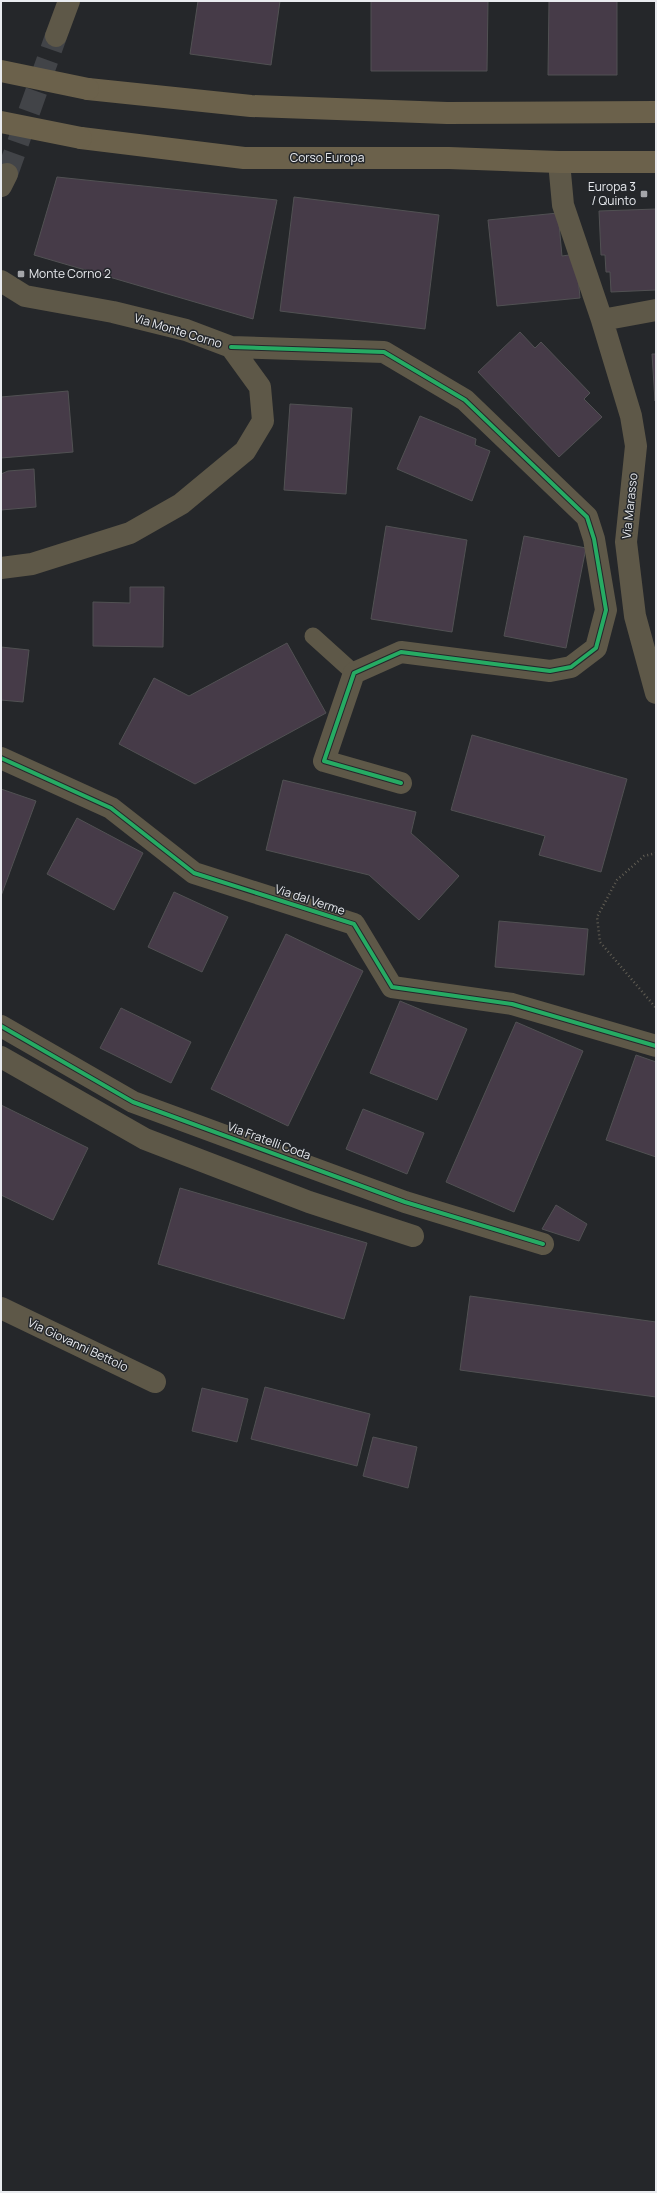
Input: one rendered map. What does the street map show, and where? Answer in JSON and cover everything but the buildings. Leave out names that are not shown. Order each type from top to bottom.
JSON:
[{"type":"main road","points":[[1,72],[88,89],[252,106],[447,113],[656,112]]},
{"type":"main road","name":"Corso Europa","points":[[1,122],[82,138],[244,158],[449,158],[558,162],[656,162]]},
{"type":"street","points":[[56,36],[69,1]]},
{"type":"street","name":"Via Marasso","points":[[558,162],[563,204],[602,320],[631,416],[636,446],[626,542],[635,616],[656,693]]},
{"type":"street","name":"Via Monte Corno","points":[[1,282],[25,296],[113,312],[186,330],[231,347],[260,387],[263,421],[245,450],[181,504],[130,534],[32,564],[1,568]]},
{"type":"street","points":[[602,320],[656,310]]},
{"type":"street","points":[[231,347],[384,352],[465,400],[587,517],[594,540],[606,610],[596,648],[571,667],[550,671],[402,652],[354,673],[324,761],[401,783]]},
{"type":"street","name":"Via dal Verme","points":[[1,758],[111,808],[194,873],[354,924],[392,986],[512,1004],[656,1046]]},
{"type":"street","name":"Via Fratelli Coda","points":[[1,1026],[133,1102],[405,1202],[543,1244]]},
{"type":"street","points":[[1,1057],[145,1139],[309,1202],[413,1236]]},
{"type":"street","name":"Via Giovanni Bettolo","points":[[1,1308],[155,1382]]},
{"type":"lane","points":[[312,636],[354,673]]},
{"type":"path","points":[[656,853],[644,856],[617,880],[597,917],[600,942],[656,1008]]},
{"type":"tunnel","points":[[7,174],[56,36]]},
{"type":"cycle path","points":[[231,347],[384,352],[465,400],[587,517],[594,539],[606,610],[596,648],[571,667],[550,671],[401,652],[354,673],[324,761],[401,783]]},
{"type":"cycle path","points":[[1,758],[111,808],[194,873],[354,924],[392,987],[512,1004],[656,1046]]},
{"type":"cycle path","points":[[1,1026],[133,1102],[405,1202],[543,1244]]},
{"type":"place","name":"Europa 3 / Quinto","points":[[644,194]]},
{"type":"place","name":"Monte Corno 2","points":[[21,274]]}]
